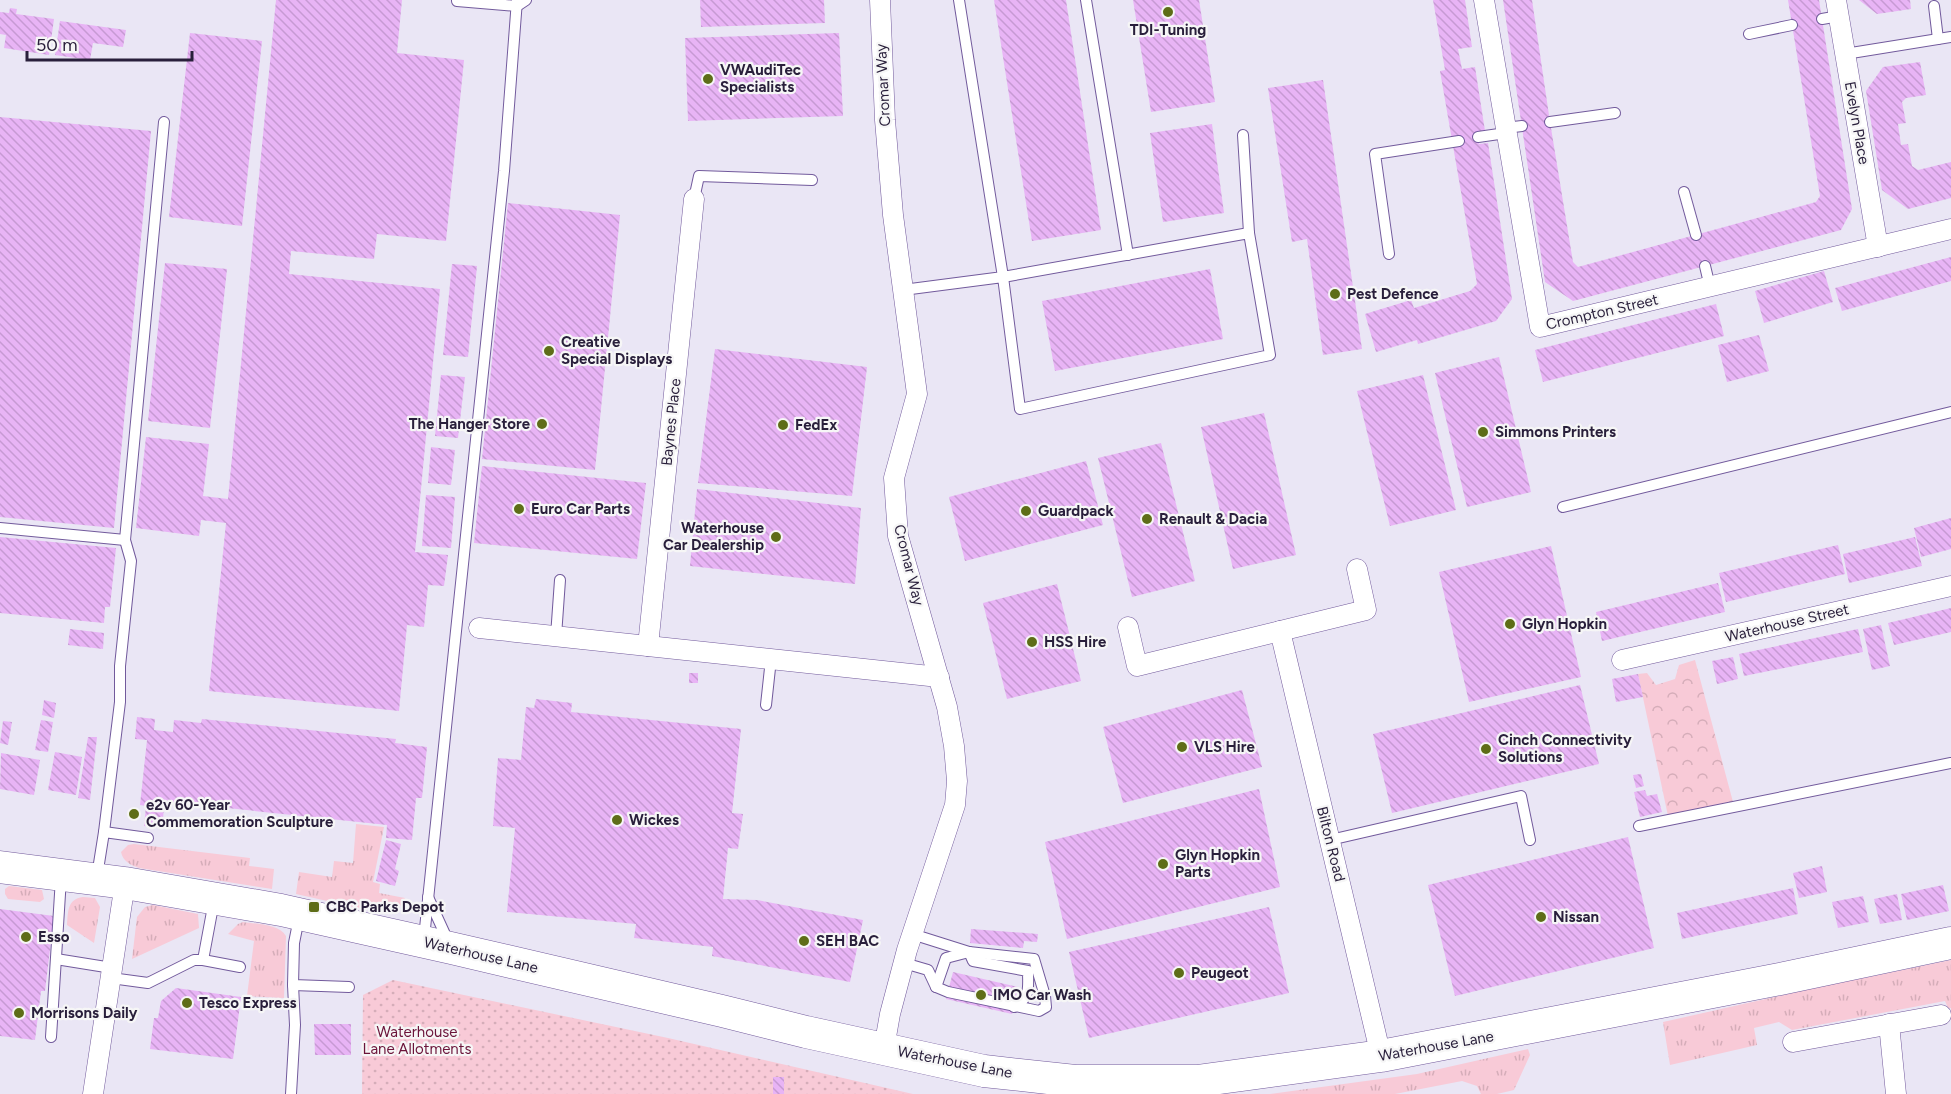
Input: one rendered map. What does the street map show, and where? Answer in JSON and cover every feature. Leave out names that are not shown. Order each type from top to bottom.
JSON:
[{"type":"main road","name":"Waterhouse Lane","points":[[0,867],[214,897],[300,914],[437,944],[806,1032],[984,1071],[1075,1081],[1198,1088],[1382,1056],[1780,979],[1951,943]]},
{"type":"street","name":"Cromar Way","points":[[880,0],[885,120],[893,215],[917,394],[894,478],[898,536],[939,677],[954,746],[957,781],[955,805],[912,934],[890,1014],[884,1048]]},
{"type":"street","name":"Crompton Street","points":[[1484,0],[1511,129],[1540,327],[1951,230]]},
{"type":"street","name":"Evelyn Place","points":[[1832,12],[1845,54],[1878,247]]},
{"type":"street","name":"Baynes Place","points":[[648,646],[694,199]]},
{"type":"street","points":[[1128,627],[1137,666],[1366,610],[1356,569]]},
{"type":"street","name":"Waterhouse Street","points":[[1622,660],[1951,586]]},
{"type":"street","points":[[479,628],[939,677]]},
{"type":"street","name":"Bilton Road","points":[[1280,631],[1382,1056]]},
{"type":"street","points":[[93,1094],[111,973],[111,881]]},
{"type":"street","points":[[1793,1042],[1941,1015]]},
{"type":"street","points":[[1889,1024],[1896,1094]]},
{"type":"lane","points":[[959,0],[1003,277],[1020,409],[1270,355],[1249,233],[1243,135]]},
{"type":"lane","points":[[1086,0],[1128,255]]},
{"type":"lane","points":[[437,944],[428,897],[520,2],[457,1]]},
{"type":"lane","points":[[1934,6],[1938,39]]},
{"type":"lane","points":[[1749,34],[1792,25]]},
{"type":"lane","points":[[1845,54],[1951,37]]},
{"type":"lane","points":[[1550,122],[1615,113]]},
{"type":"lane","points":[[111,881],[104,832],[120,702],[120,666],[131,561],[125,540],[164,122]]},
{"type":"lane","points":[[1478,137],[1511,129]]},
{"type":"lane","points":[[1389,254],[1375,154],[1459,141]]},
{"type":"lane","points":[[694,199],[699,176],[812,180]]},
{"type":"lane","points":[[1684,192],[1696,235]]},
{"type":"lane","points":[[903,290],[1003,277],[1249,233]]},
{"type":"lane","points":[[1706,266],[1710,287]]},
{"type":"lane","points":[[1563,507],[1951,412]]},
{"type":"lane","points":[[0,528],[125,540]]},
{"type":"lane","points":[[556,636],[560,580]]},
{"type":"lane","points":[[766,705],[771,659]]},
{"type":"lane","points":[[1639,826],[1951,763]]},
{"type":"lane","points":[[1330,840],[1521,796],[1530,840]]},
{"type":"lane","points":[[104,832],[148,838]]},
{"type":"lane","points":[[51,1037],[50,980],[62,875]]},
{"type":"lane","points":[[203,960],[214,897]]},
{"type":"lane","points":[[428,897],[437,944]]},
{"type":"lane","points":[[291,1094],[295,1025],[294,943],[300,914]]},
{"type":"lane","points":[[904,963],[928,970],[936,987],[948,992],[1039,1011],[1046,1007],[1034,959],[969,952],[912,934]]},
{"type":"lane","points":[[936,987],[946,958],[969,952]]},
{"type":"lane","points":[[969,952],[973,961],[1028,971],[1028,991],[1024,1001],[1014,1007]]},
{"type":"lane","points":[[54,954],[148,983],[194,960],[240,967]]},
{"type":"lane","points":[[293,985],[349,987]]},
{"type":"green space","points":[[1695,660],[1733,802],[1668,816],[1638,674],[1647,673],[1656,685],[1675,679],[1679,665]]},
{"type":"green space","points":[[356,824],[384,827],[373,882],[380,884],[379,893],[405,898],[400,907],[392,912],[385,914],[296,894],[299,872],[332,877],[334,861],[353,863]]},
{"type":"green space","points":[[128,845],[250,858],[249,866],[274,869],[272,889],[139,868],[127,862],[121,852]]},
{"type":"green space","points":[[9,886],[42,890],[44,899],[40,902],[8,899],[5,889]]},
{"type":"green space","points":[[83,897],[95,898],[100,907],[94,943],[67,925],[71,903]]},
{"type":"green space","points":[[153,905],[198,914],[199,928],[132,959],[137,917],[145,907]]},
{"type":"green space","points":[[243,922],[273,927],[286,936],[284,998],[247,996],[254,941],[228,934]]},
{"type":"green space","points":[[1951,960],[1951,1008],[1948,1008],[1945,1001],[1792,1030],[1779,1022],[1754,1028],[1757,1045],[1670,1065],[1663,1022]]},
{"type":"green space","name":"Waterhouse Lane Allotments","points":[[393,980],[668,1038],[913,1094],[362,1094],[363,995]]},
{"type":"green space","points":[[1528,1049],[1530,1055],[1514,1090],[1497,1094],[1481,1094],[1477,1086],[1462,1081],[1395,1094],[1270,1094],[1417,1074]]},
{"type":"building","points":[[276,0],[402,0],[397,53],[464,60],[446,241],[377,234],[374,259],[291,251],[289,274],[440,289],[415,552],[448,555],[444,586],[428,585],[424,627],[407,625],[399,711],[209,691],[226,523],[201,520],[199,536],[136,528],[146,437],[209,444],[203,496],[228,499]]},
{"type":"building","points":[[700,0],[824,0],[825,23],[701,27]]},
{"type":"building","points":[[994,0],[1066,0],[1101,230],[1032,241]]},
{"type":"building","points":[[1133,0],[1199,0],[1215,102],[1151,112]]},
{"type":"building","points":[[1433,0],[1465,0],[1472,47],[1458,49],[1462,69],[1475,67],[1485,131],[1477,132],[1479,144],[1488,143],[1512,299],[1496,321],[1418,344],[1417,340],[1376,352],[1365,314],[1411,300],[1414,308],[1470,291],[1477,284],[1440,71],[1445,70]]},
{"type":"building","points":[[1503,0],[1532,0],[1573,262],[1578,267],[1816,202],[1820,196],[1788,0],[1819,0],[1852,209],[1841,230],[1573,301],[1545,282]]},
{"type":"building","points":[[1859,0],[1910,0],[1911,9],[1877,14]]},
{"type":"building","points":[[10,8],[17,9],[16,14],[54,19],[49,55],[4,48],[6,35],[0,34],[0,12],[9,13]]},
{"type":"building","points":[[60,21],[126,30],[123,47],[93,43],[90,60],[55,55]]},
{"type":"building","points":[[190,33],[262,41],[242,226],[169,217]]},
{"type":"building","points":[[839,33],[843,116],[688,121],[685,38]]},
{"type":"building","points":[[1920,62],[1926,95],[1906,98],[1902,102],[1906,123],[1898,124],[1901,145],[1908,144],[1912,166],[1918,170],[1951,162],[1951,198],[1908,209],[1882,190],[1866,91],[1883,67]]},
{"type":"building","points":[[1323,80],[1362,349],[1323,355],[1307,239],[1292,242],[1268,88]]},
{"type":"building","points":[[0,117],[151,131],[114,528],[0,517]]},
{"type":"building","points":[[1212,124],[1224,213],[1163,222],[1150,133]]},
{"type":"building","points":[[508,203],[620,215],[595,470],[482,459]]},
{"type":"building","points":[[1951,257],[1951,281],[1842,311],[1835,288]]},
{"type":"building","points":[[165,263],[227,269],[210,428],[148,421]]},
{"type":"building","points":[[452,264],[477,266],[468,357],[443,355]]},
{"type":"building","points":[[1210,269],[1223,339],[1055,371],[1042,301]]},
{"type":"building","points":[[1824,271],[1833,302],[1764,323],[1755,291]]},
{"type":"building","points":[[1716,304],[1724,336],[1543,382],[1535,350]]},
{"type":"building","points":[[1759,335],[1769,371],[1727,382],[1718,345]]},
{"type":"building","name":"FedEx","points":[[715,349],[867,367],[852,496],[698,483]]},
{"type":"building","name":"Simmons Printers","points":[[1499,357],[1531,492],[1467,507],[1435,373]]},
{"type":"building","points":[[441,375],[465,377],[458,438],[435,436]]},
{"type":"building","points":[[1423,375],[1456,510],[1390,526],[1357,391]]},
{"type":"building","points":[[1264,413],[1296,555],[1233,569],[1201,427]]},
{"type":"building","name":"Renault & Dacia","points":[[1161,443],[1195,581],[1132,597],[1098,458]]},
{"type":"building","points":[[431,447],[455,450],[451,485],[428,483]]},
{"type":"building","name":"Guardpack","points":[[1086,461],[1103,525],[965,561],[949,497]]},
{"type":"building","points":[[482,466],[646,483],[637,559],[474,543]]},
{"type":"building","name":"Waterhouse Car Dealership","points":[[697,489],[861,508],[855,584],[690,566]]},
{"type":"building","points":[[426,495],[455,497],[451,548],[422,546]]},
{"type":"building","points":[[1951,518],[1951,549],[1921,557],[1914,528]]},
{"type":"building","points":[[0,537],[116,548],[110,607],[105,607],[104,623],[0,613]]},
{"type":"building","points":[[1915,537],[1922,566],[1849,583],[1843,554]]},
{"type":"building","points":[[1838,545],[1845,574],[1726,602],[1719,573]]},
{"type":"building","name":"Glyn Hopkin","points":[[1551,546],[1581,677],[1469,702],[1439,572]]},
{"type":"building","points":[[1718,583],[1725,612],[1602,641],[1596,612]]},
{"type":"building","name":"HSS Hire","points":[[1057,584],[1081,681],[1007,699],[983,603]]},
{"type":"building","points":[[1951,608],[1951,632],[1894,645],[1888,623]]},
{"type":"building","points":[[1881,625],[1890,666],[1872,670],[1863,629]]},
{"type":"building","points":[[70,629],[104,633],[103,649],[68,645]]},
{"type":"building","points":[[1858,629],[1863,652],[1744,676],[1739,654]]},
{"type":"building","points":[[1733,657],[1738,679],[1717,684],[1712,661]]},
{"type":"building","points":[[689,673],[698,673],[698,683],[689,683]]},
{"type":"building","points":[[1638,674],[1643,697],[1616,702],[1612,679]]},
{"type":"building","name":"Cinch Connectivity Solutions","points":[[1580,685],[1599,764],[1392,813],[1373,734]]},
{"type":"building","name":"VLS Hire","points":[[1242,690],[1262,767],[1123,803],[1103,727]]},
{"type":"building","name":"Wickes","points":[[536,699],[572,703],[571,712],[741,729],[732,813],[743,814],[738,849],[728,848],[723,899],[757,900],[863,920],[850,982],[712,956],[713,947],[634,938],[636,924],[507,912],[515,828],[493,826],[498,758],[521,760],[526,707],[534,708]]},
{"type":"building","points":[[44,700],[56,703],[54,718],[42,715]]},
{"type":"building","points":[[137,717],[155,719],[154,730],[173,732],[174,720],[201,723],[202,719],[396,739],[395,743],[427,747],[422,798],[416,798],[412,840],[386,838],[387,825],[170,802],[169,809],[164,808],[162,828],[144,826],[146,806],[140,805],[147,740],[135,739]]},
{"type":"building","points":[[41,720],[53,722],[48,752],[35,750]]},
{"type":"building","points":[[3,721],[12,722],[8,745],[0,743]]},
{"type":"building","points":[[88,737],[97,737],[90,800],[78,798]]},
{"type":"building","points":[[55,752],[82,757],[76,795],[48,790]]},
{"type":"building","points":[[1,753],[40,760],[34,795],[0,789]]},
{"type":"building","points":[[1641,774],[1644,786],[1636,788],[1633,775]]},
{"type":"building","name":"Glyn Hopkin Parts","points":[[1259,789],[1280,887],[1067,939],[1045,842]]},
{"type":"building","points":[[1645,790],[1647,796],[1657,794],[1662,812],[1640,817],[1634,792]]},
{"type":"building","name":"Nissan","points":[[1628,837],[1654,948],[1455,996],[1428,885]]},
{"type":"building","points":[[386,840],[401,844],[395,869],[399,871],[395,886],[376,881]]},
{"type":"building","points":[[1822,866],[1827,892],[1799,898],[1793,873]]},
{"type":"building","points":[[1943,885],[1949,911],[1907,920],[1901,894]]},
{"type":"building","points":[[1793,888],[1798,914],[1682,939],[1677,913]]},
{"type":"building","points":[[1897,894],[1902,920],[1880,924],[1874,899]]},
{"type":"building","points":[[1863,896],[1869,922],[1838,928],[1832,902]]},
{"type":"building","name":"Peugeot","points":[[1269,907],[1289,993],[1089,1038],[1069,952]]},
{"type":"building","name":"Esso","points":[[0,909],[54,916],[45,991],[41,991],[35,1040],[0,1036]]},
{"type":"building","points":[[971,929],[1038,934],[1037,942],[1024,941],[1023,948],[970,943]]},
{"type":"building","name":"IMO Car Wash","points":[[953,972],[1018,987],[1012,1014],[946,999]]},
{"type":"building","points":[[176,988],[241,997],[233,1059],[150,1049],[154,1018],[158,1018],[161,1001]]},
{"type":"building","points":[[314,1024],[351,1024],[351,1055],[315,1055]]},
{"type":"building","points":[[773,1077],[784,1077],[784,1094],[773,1094]]},
{"type":"place","name":"TDI-Tuning","points":[[1168,12]]},
{"type":"place","name":"VWAudiTec Specialists","points":[[708,79]]},
{"type":"place","name":"Pest Defence","points":[[1335,294]]},
{"type":"place","name":"Creative Special Displays","points":[[549,351]]},
{"type":"place","name":"The Hanger Store","points":[[542,424]]},
{"type":"place","name":"FedEx","points":[[783,425]]},
{"type":"place","name":"Simmons Printers","points":[[1483,432]]},
{"type":"place","name":"Euro Car Parts","points":[[519,509]]},
{"type":"place","name":"Guardpack","points":[[1026,511]]},
{"type":"place","name":"Renault & Dacia","points":[[1147,519]]},
{"type":"place","name":"Waterhouse Car Dealership","points":[[776,537]]},
{"type":"place","name":"Glyn Hopkin","points":[[1510,624]]},
{"type":"place","name":"HSS Hire","points":[[1032,642]]},
{"type":"place","name":"VLS Hire","points":[[1182,747]]},
{"type":"place","name":"Cinch Connectivity Solutions","points":[[1486,749]]},
{"type":"place","name":"e2v 60-Year Commemoration Sculpture","points":[[134,814]]},
{"type":"place","name":"Wickes","points":[[617,820]]},
{"type":"place","name":"Glyn Hopkin Parts","points":[[1163,864]]},
{"type":"place","name":"CBC Parks Depot","points":[[314,907]]},
{"type":"place","name":"Nissan","points":[[1541,917]]},
{"type":"place","name":"Esso","points":[[26,937]]},
{"type":"place","name":"SEH BAC","points":[[804,941]]},
{"type":"place","name":"Peugeot","points":[[1179,973]]},
{"type":"place","name":"IMO Car Wash","points":[[981,995]]},
{"type":"place","name":"Tesco Express","points":[[187,1003]]},
{"type":"place","name":"Morrisons Daily","points":[[19,1013]]}]
